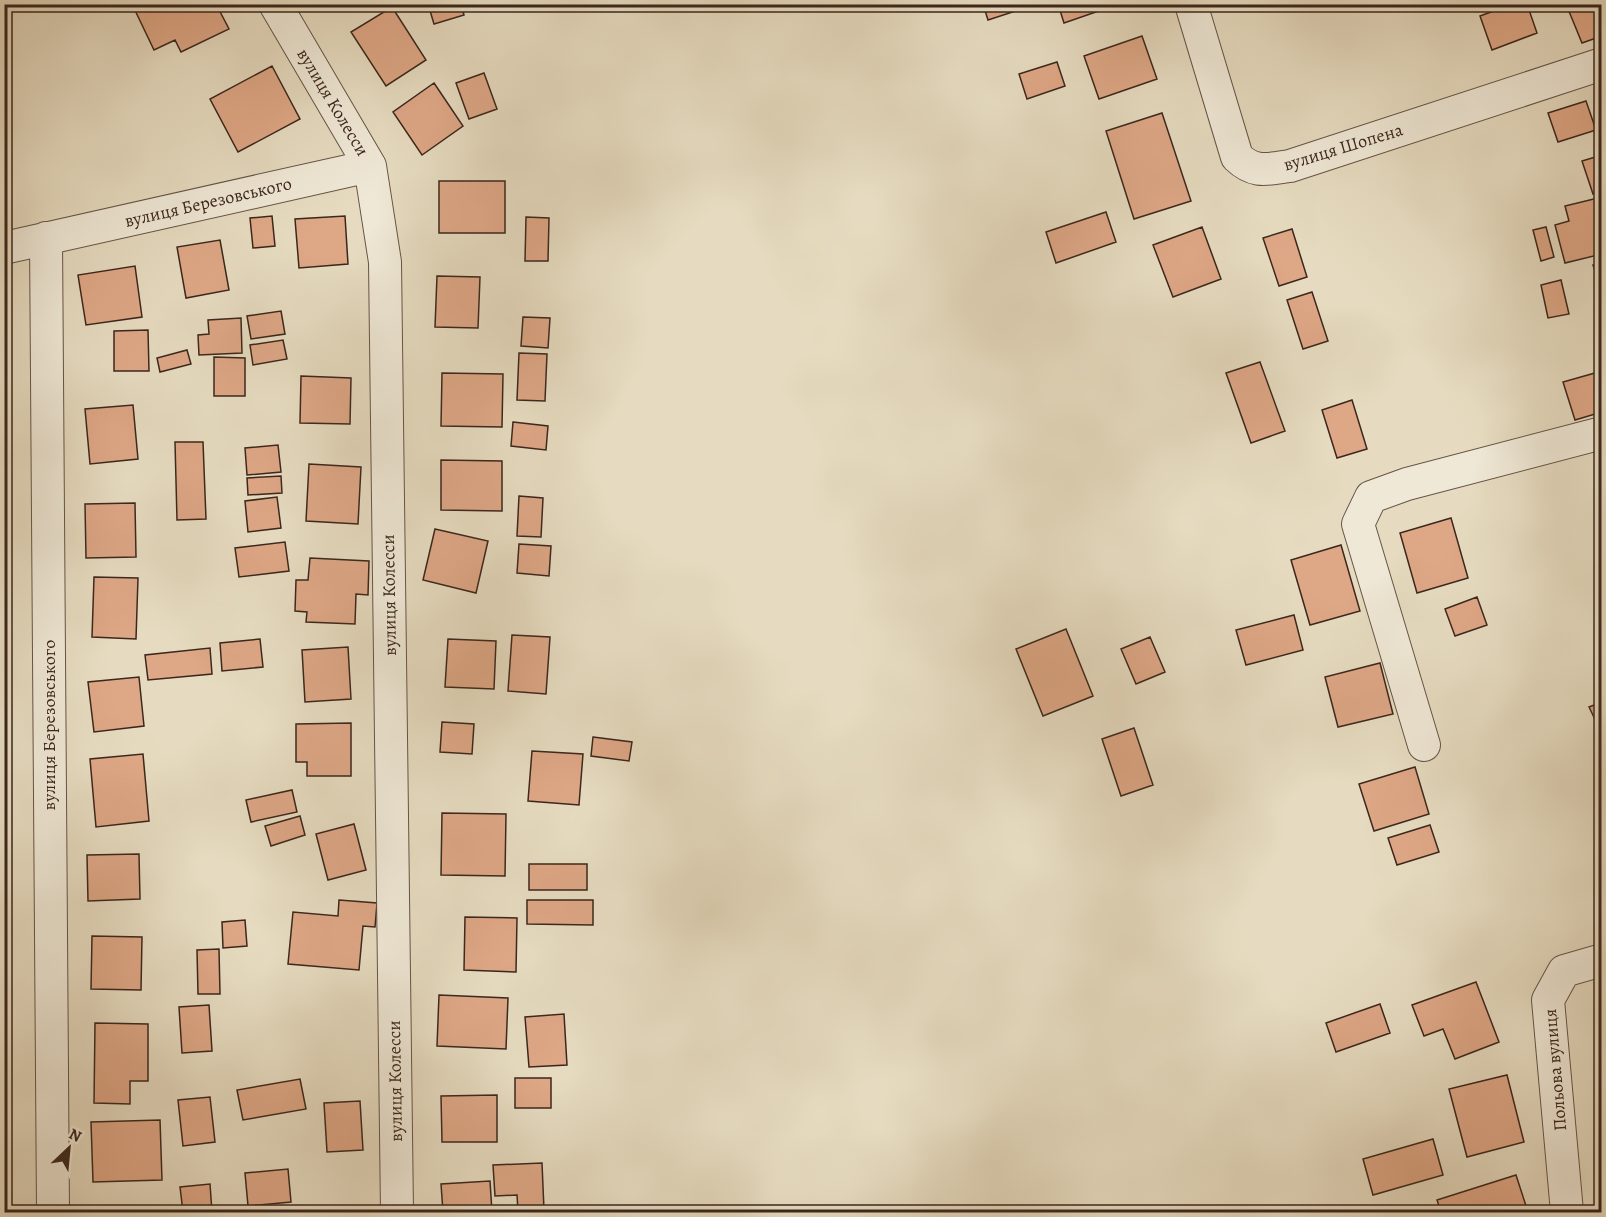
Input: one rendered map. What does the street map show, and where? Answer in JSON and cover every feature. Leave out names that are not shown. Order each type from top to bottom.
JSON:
[{"type":"street","name":"вулиця Колесси","points":[[275,4],[370,166],[385,262],[397,1212]]},
{"type":"street","name":"вулиця Шопена","points":[[1191,4],[1237,156],[1248,167],[1264,170],[1290,166],[1602,64]]},
{"type":"street","name":"вулиця Березовського","points":[[4,248],[370,166]]},
{"type":"street","name":"вулиця Березовського","points":[[46,238],[53,1212]]},
{"type":"street","points":[[1424,745],[1358,524],[1371,497],[1407,484],[1602,433]]},
{"type":"street","name":"Польова вулиця","points":[[1567,1212],[1548,1000],[1564,971],[1602,960]]},
{"type":"building","points":[[132,4],[207,4],[209,8],[216,4],[229,29],[181,52],[175,40],[154,50]]},
{"type":"building","points":[[428,4],[461,4],[464,15],[434,24]]},
{"type":"building","points":[[983,4],[1033,4],[1034,5],[988,20]]},
{"type":"building","points":[[1058,4],[1119,4],[1064,23]]},
{"type":"building","points":[[1513,4],[1527,4],[1537,33],[1492,50],[1480,16]]},
{"type":"building","points":[[1566,4],[1602,4],[1602,36],[1582,43]]},
{"type":"building","points":[[392,7],[426,60],[386,86],[351,32]]},
{"type":"building","points":[[1142,36],[1157,79],[1099,99],[1084,56]]},
{"type":"building","points":[[1057,62],[1065,86],[1027,99],[1019,74]]},
{"type":"building","points":[[272,66],[300,119],[238,152],[210,99]]},
{"type":"building","points":[[484,73],[497,109],[469,119],[456,83]]},
{"type":"building","points":[[434,83],[463,126],[422,155],[393,112]]},
{"type":"building","points":[[1586,101],[1596,130],[1558,142],[1548,113]]},
{"type":"building","points":[[1162,113],[1191,201],[1134,219],[1106,131]]},
{"type":"building","points":[[1602,155],[1602,191],[1593,194],[1582,161]]},
{"type":"building","points":[[439,181],[505,181],[505,233],[439,233]]},
{"type":"building","points":[[1602,197],[1602,254],[1565,263],[1555,225],[1569,221],[1565,206]]},
{"type":"building","points":[[1106,212],[1116,242],[1056,263],[1046,232]]},
{"type":"building","points":[[272,216],[275,246],[253,248],[250,218]]},
{"type":"building","points":[[345,216],[348,264],[299,268],[295,219]]},
{"type":"building","points":[[526,217],[549,218],[548,261],[525,261]]},
{"type":"building","points":[[1202,227],[1221,279],[1173,297],[1153,245]]},
{"type":"building","points":[[1546,227],[1554,257],[1541,261],[1533,230]]},
{"type":"building","points":[[1292,229],[1307,277],[1279,286],[1263,238]]},
{"type":"building","points":[[220,240],[229,290],[186,298],[177,247]]},
{"type":"building","points":[[1602,263],[1602,292],[1593,265]]},
{"type":"building","points":[[135,266],[142,317],[86,325],[78,275]]},
{"type":"building","points":[[437,276],[480,277],[478,328],[435,327]]},
{"type":"building","points":[[1561,280],[1569,314],[1548,318],[1541,285]]},
{"type":"building","points":[[1312,292],[1328,341],[1303,349],[1287,300]]},
{"type":"building","points":[[281,311],[285,334],[251,339],[247,316]]},
{"type":"building","points":[[523,317],[550,318],[548,348],[521,346]]},
{"type":"building","points":[[241,318],[242,353],[199,355],[198,335],[209,334],[208,320]]},
{"type":"building","points":[[148,330],[149,371],[114,371],[114,331]]},
{"type":"building","points":[[283,340],[287,359],[253,365],[250,345]]},
{"type":"building","points":[[187,350],[191,364],[160,372],[157,358]]},
{"type":"building","points":[[519,353],[547,354],[545,401],[517,400]]},
{"type":"building","points":[[214,357],[245,358],[245,396],[214,396]]},
{"type":"building","points":[[1260,362],[1285,431],[1251,443],[1226,373]]},
{"type":"building","points":[[442,373],[503,374],[502,427],[441,426]]},
{"type":"building","points":[[1595,373],[1602,393],[1602,412],[1575,420],[1563,382]]},
{"type":"building","points":[[301,376],[351,378],[350,424],[300,423]]},
{"type":"building","points":[[1352,400],[1367,449],[1337,458],[1322,410]]},
{"type":"building","points":[[133,405],[138,459],[90,464],[85,409]]},
{"type":"building","points":[[513,422],[548,426],[546,450],[511,446]]},
{"type":"building","points":[[175,442],[203,442],[206,519],[177,520]]},
{"type":"building","points":[[278,445],[281,472],[247,475],[245,448]]},
{"type":"building","points":[[441,460],[502,461],[502,511],[441,510]]},
{"type":"building","points":[[309,464],[361,467],[358,524],[306,521]]},
{"type":"building","points":[[281,476],[282,493],[248,495],[247,478]]},
{"type":"building","points":[[519,496],[543,498],[541,537],[517,536]]},
{"type":"building","points":[[277,497],[281,528],[248,532],[245,501]]},
{"type":"building","points":[[135,503],[136,557],[86,558],[85,504]]},
{"type":"building","points":[[1451,518],[1468,578],[1417,593],[1400,533]]},
{"type":"building","points":[[435,529],[488,541],[476,593],[423,580]]},
{"type":"building","points":[[285,542],[289,571],[239,577],[235,548]]},
{"type":"building","points":[[519,544],[551,546],[549,576],[517,573]]},
{"type":"building","points":[[1341,545],[1360,611],[1310,625],[1291,560]]},
{"type":"building","points":[[310,558],[369,561],[368,595],[356,594],[355,624],[306,622],[307,612],[295,611],[296,580],[308,580]]},
{"type":"building","points":[[94,577],[138,578],[136,639],[92,637]]},
{"type":"building","points":[[1477,597],[1487,625],[1455,636],[1445,609]]},
{"type":"building","points":[[4,605],[6,605],[6,659],[4,659]]},
{"type":"building","points":[[1294,615],[1303,650],[1246,665],[1236,630]]},
{"type":"building","points":[[1066,629],[1093,696],[1043,716],[1016,649]]},
{"type":"building","points":[[512,635],[550,637],[546,694],[508,691]]},
{"type":"building","points":[[1150,637],[1165,672],[1136,684],[1121,649]]},
{"type":"building","points":[[260,639],[263,667],[222,671],[220,643]]},
{"type":"building","points":[[448,639],[496,641],[494,689],[445,687]]},
{"type":"building","points":[[348,647],[351,699],[305,702],[302,650]]},
{"type":"building","points":[[210,648],[212,674],[148,680],[145,655]]},
{"type":"building","points":[[1380,663],[1393,714],[1338,727],[1325,677]]},
{"type":"building","points":[[139,677],[144,726],[94,732],[88,682]]},
{"type":"building","points":[[4,690],[6,690],[6,736],[4,736]]},
{"type":"building","points":[[1602,702],[1602,734],[1589,707]]},
{"type":"building","points":[[442,722],[474,724],[472,754],[440,752]]},
{"type":"building","points":[[351,723],[351,776],[307,776],[307,762],[296,762],[296,724]]},
{"type":"building","points":[[1134,728],[1153,785],[1121,796],[1102,739]]},
{"type":"building","points":[[593,737],[632,742],[629,761],[591,756]]},
{"type":"building","points":[[532,751],[583,754],[579,805],[528,801]]},
{"type":"building","points":[[143,754],[149,821],[96,827],[90,759]]},
{"type":"building","points":[[1415,767],[1429,814],[1374,831],[1359,784]]},
{"type":"building","points":[[4,780],[7,780],[11,829],[4,830]]},
{"type":"building","points":[[292,790],[297,812],[251,822],[246,800]]},
{"type":"building","points":[[442,813],[506,814],[505,876],[441,875]]},
{"type":"building","points":[[300,816],[305,835],[271,846],[265,826]]},
{"type":"building","points":[[354,824],[366,870],[328,880],[316,834]]},
{"type":"building","points":[[1430,825],[1439,852],[1397,865],[1388,838]]},
{"type":"building","points":[[139,854],[140,899],[88,901],[87,855]]},
{"type":"building","points":[[4,864],[9,864],[8,918],[4,918]]},
{"type":"building","points":[[529,864],[587,864],[587,890],[529,890]]},
{"type":"building","points":[[339,900],[377,903],[375,927],[363,926],[359,970],[288,964],[293,912],[338,916]]},
{"type":"building","points":[[527,900],[593,900],[593,925],[527,924]]},
{"type":"building","points":[[465,917],[517,918],[516,972],[464,970]]},
{"type":"building","points":[[245,920],[247,946],[223,948],[222,922]]},
{"type":"building","points":[[92,936],[142,937],[141,990],[91,989]]},
{"type":"building","points":[[219,949],[220,994],[198,994],[197,950]]},
{"type":"building","points":[[8,952],[11,1007],[4,1008],[4,953]]},
{"type":"building","points":[[1476,982],[1499,1042],[1455,1059],[1443,1029],[1424,1036],[1412,1005]]},
{"type":"building","points":[[439,995],[508,998],[506,1049],[437,1046]]},
{"type":"building","points":[[1380,1004],[1390,1033],[1336,1052],[1326,1023]]},
{"type":"building","points":[[209,1005],[212,1051],[182,1053],[179,1007]]},
{"type":"building","points":[[564,1014],[567,1065],[529,1067],[525,1017]]},
{"type":"building","points":[[95,1023],[148,1024],[148,1081],[130,1081],[130,1104],[94,1103]]},
{"type":"building","points":[[1507,1075],[1524,1142],[1467,1157],[1449,1089]]},
{"type":"building","points":[[515,1078],[551,1078],[551,1108],[515,1108]]},
{"type":"building","points":[[300,1079],[306,1109],[243,1120],[237,1090]]},
{"type":"building","points":[[497,1095],[497,1142],[442,1142],[441,1096]]},
{"type":"building","points":[[4,1097],[11,1097],[10,1148],[4,1148]]},
{"type":"building","points":[[210,1097],[215,1142],[183,1146],[178,1100]]},
{"type":"building","points":[[360,1101],[363,1150],[327,1152],[324,1103]]},
{"type":"building","points":[[160,1120],[162,1180],[93,1182],[91,1122]]},
{"type":"building","points":[[1433,1139],[1443,1175],[1373,1195],[1363,1159]]},
{"type":"building","points":[[542,1163],[544,1210],[518,1211],[517,1195],[495,1196],[493,1165]]},
{"type":"building","points":[[288,1169],[291,1202],[248,1206],[245,1173]]},
{"type":"building","points":[[1516,1175],[1528,1212],[1441,1212],[1437,1200]]},
{"type":"building","points":[[490,1181],[492,1212],[443,1212],[441,1184]]},
{"type":"building","points":[[210,1184],[212,1212],[183,1212],[180,1187]]}]
